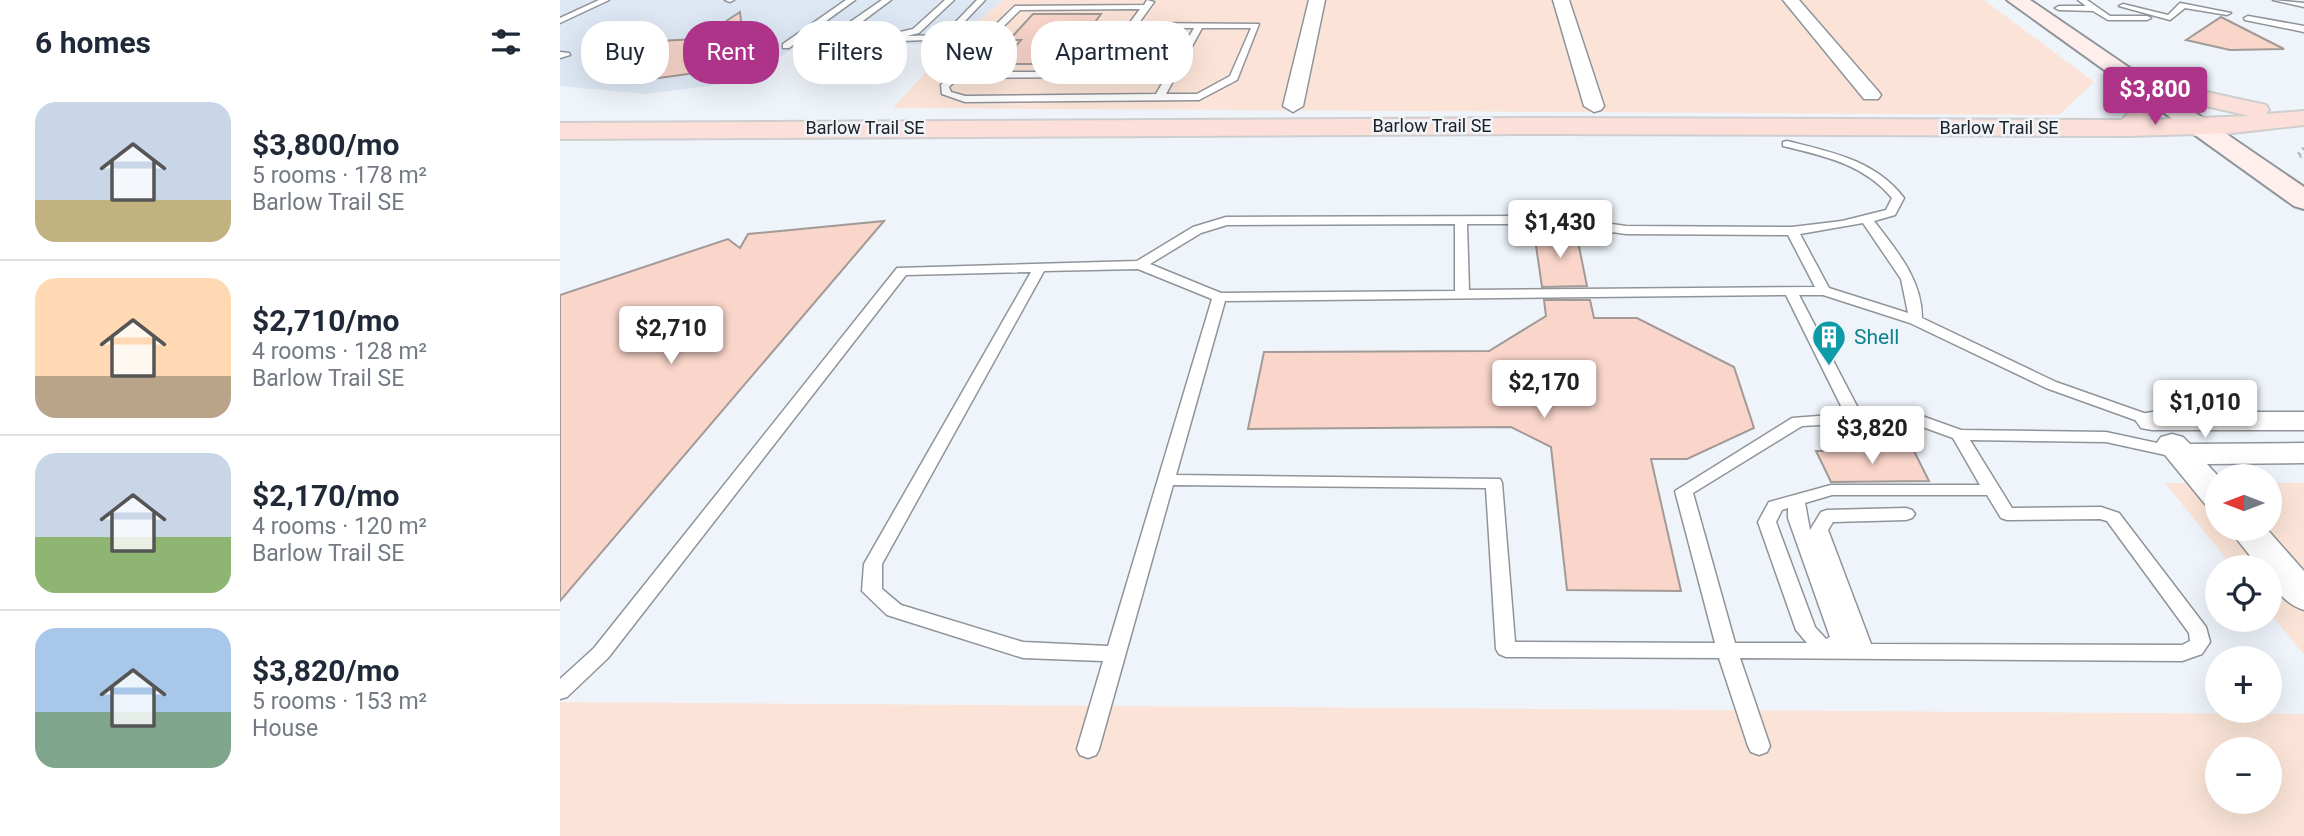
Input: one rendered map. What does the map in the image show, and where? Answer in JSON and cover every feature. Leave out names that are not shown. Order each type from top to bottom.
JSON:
[{"type":"main road","points":[[2128,128],[2143,116],[2145,110],[2141,89]]},
{"type":"main road","points":[[2188,95],[2241,108],[2304,116]]},
{"type":"main road","name":"Barlow Trail SE","points":[[2235,136],[2304,116]]},
{"type":"main road","name":"Barlow Trail SE","points":[[560,131],[1545,126],[2196,127]]},
{"type":"main road","name":"Barlow Trail SE","points":[[560,150],[988,145],[1787,144],[2304,136]]},
{"type":"street","points":[[1293,106],[1317,0]]},
{"type":"street","points":[[1561,0],[1594,106]]},
{"type":"street","points":[[1791,0],[1871,95]]},
{"type":"street","points":[[2017,0],[2196,127],[2235,136],[2304,174]]},
{"type":"street","points":[[2053,4],[2188,95],[2304,200]]},
{"type":"street","points":[[2152,421],[2304,421]]},
{"type":"street","points":[[2152,421],[2205,482]]},
{"type":"street","points":[[2181,454],[2304,453]]},
{"type":"street","points":[[2257,541],[2304,596]]},
{"type":"lane","points":[[786,46],[851,0]]},
{"type":"lane","points":[[857,21],[887,0]]},
{"type":"lane","points":[[907,33],[916,31],[950,0]]},
{"type":"lane","points":[[907,38],[945,37],[981,0]]},
{"type":"lane","points":[[2082,0],[2108,18],[2170,18],[2184,3],[2227,13]]},
{"type":"lane","points":[[2277,0],[2304,5]]},
{"type":"lane","points":[[560,22],[572,20],[603,1]]},
{"type":"lane","points":[[2124,3],[2137,11],[2170,18]]},
{"type":"lane","points":[[1003,21],[1018,4],[1149,4]]},
{"type":"lane","points":[[1136,21],[1149,4]]},
{"type":"lane","points":[[2053,4],[2113,12]]},
{"type":"lane","points":[[2091,8],[2103,6]]},
{"type":"lane","points":[[2248,18],[2304,29]]},
{"type":"lane","points":[[946,84],[944,86],[947,94],[965,99],[1199,97],[1234,78],[1256,26],[1193,26]]},
{"type":"lane","points":[[1159,98],[1199,26]]},
{"type":"lane","points":[[1140,265],[1197,230],[1226,221],[1555,220],[1626,230],[1792,231],[1845,227],[1891,212],[1898,198],[1885,180],[1866,166],[1787,144]]},
{"type":"lane","points":[[1461,219],[1462,295]]},
{"type":"lane","points":[[1867,220],[1908,279],[1917,301],[1915,320]]},
{"type":"lane","points":[[1792,231],[1824,291]]},
{"type":"lane","points":[[560,691],[601,653],[902,271],[1140,265],[1219,297],[1824,291],[1915,320],[2051,385],[2152,421]]},
{"type":"lane","points":[[1040,267],[873,564],[872,591],[894,610],[1023,650],[1117,654]]},
{"type":"lane","points":[[1791,292],[1855,418]]},
{"type":"lane","points":[[1088,749],[1219,297]]},
{"type":"lane","points":[[1759,746],[1727,650],[1684,491],[1754,445],[1798,421],[1855,418],[1922,421],[1959,435],[2106,437],[2181,454]]},
{"type":"lane","points":[[1166,480],[1494,483],[1506,649],[2182,653],[2195,649],[2200,642],[2199,632],[2113,517],[2101,513],[2007,514],[1959,435]]},
{"type":"lane","points":[[1825,649],[1806,630],[1767,522],[1775,506],[1831,489],[1992,491]]},
{"type":"lane","points":[[1797,500],[1797,518],[1841,640],[1825,649]]},
{"type":"lane","points":[[1863,650],[1819,530],[1820,523],[1827,516],[1906,514]]},
{"type":"path","points":[[2304,148],[2297,156],[2304,156]]},
{"type":"shaded area","points":[[560,0],[1003,0],[978,21],[921,21],[921,44],[907,44],[907,21],[793,21],[793,49],[779,57],[779,21],[683,21],[683,84],[724,84],[646,94],[560,86]]},
{"type":"shaded area","points":[[1003,0],[1984,0],[2094,82],[2059,115],[893,108],[921,78],[921,84],[1017,84],[1017,21],[979,21]]},
{"type":"shaded area","points":[[2165,483],[2205,483],[2205,532]]},
{"type":"shaded area","points":[[2282,483],[2304,483],[2304,655],[2282,628],[2282,555],[2223,555],[2212,541],[2282,541]]},
{"type":"shaded area","points":[[560,702],[2205,713],[2205,723],[2282,723],[2282,714],[2304,714],[2304,836],[560,836]]},
{"type":"building","points":[[740,12],[741,21],[726,21]]},
{"type":"building","points":[[1033,14],[1101,14],[1096,21],[1031,21],[1031,64],[1017,64],[1017,45],[1021,40],[1017,40],[1017,31]]},
{"type":"building","points":[[2221,17],[2284,49],[2230,50],[2186,40]]},
{"type":"building","points":[[669,40],[683,40],[683,75],[669,77]]},
{"type":"building","points":[[884,221],[560,601],[560,295],[728,239],[740,248],[748,234]]},
{"type":"building","points":[[1534,232],[1576,232],[1587,286],[1542,287]]},
{"type":"building","points":[[1544,300],[1590,300],[1594,318],[1637,318],[1734,367],[1754,428],[1687,459],[1651,459],[1681,591],[1567,590],[1551,447],[1511,427],[1248,429],[1264,352],[1489,351],[1546,316]]},
{"type":"building","points":[[1816,451],[1914,451],[1929,481],[1831,482]]},
{"type":"place","name":"Shell","points":[[1829,367]]}]
